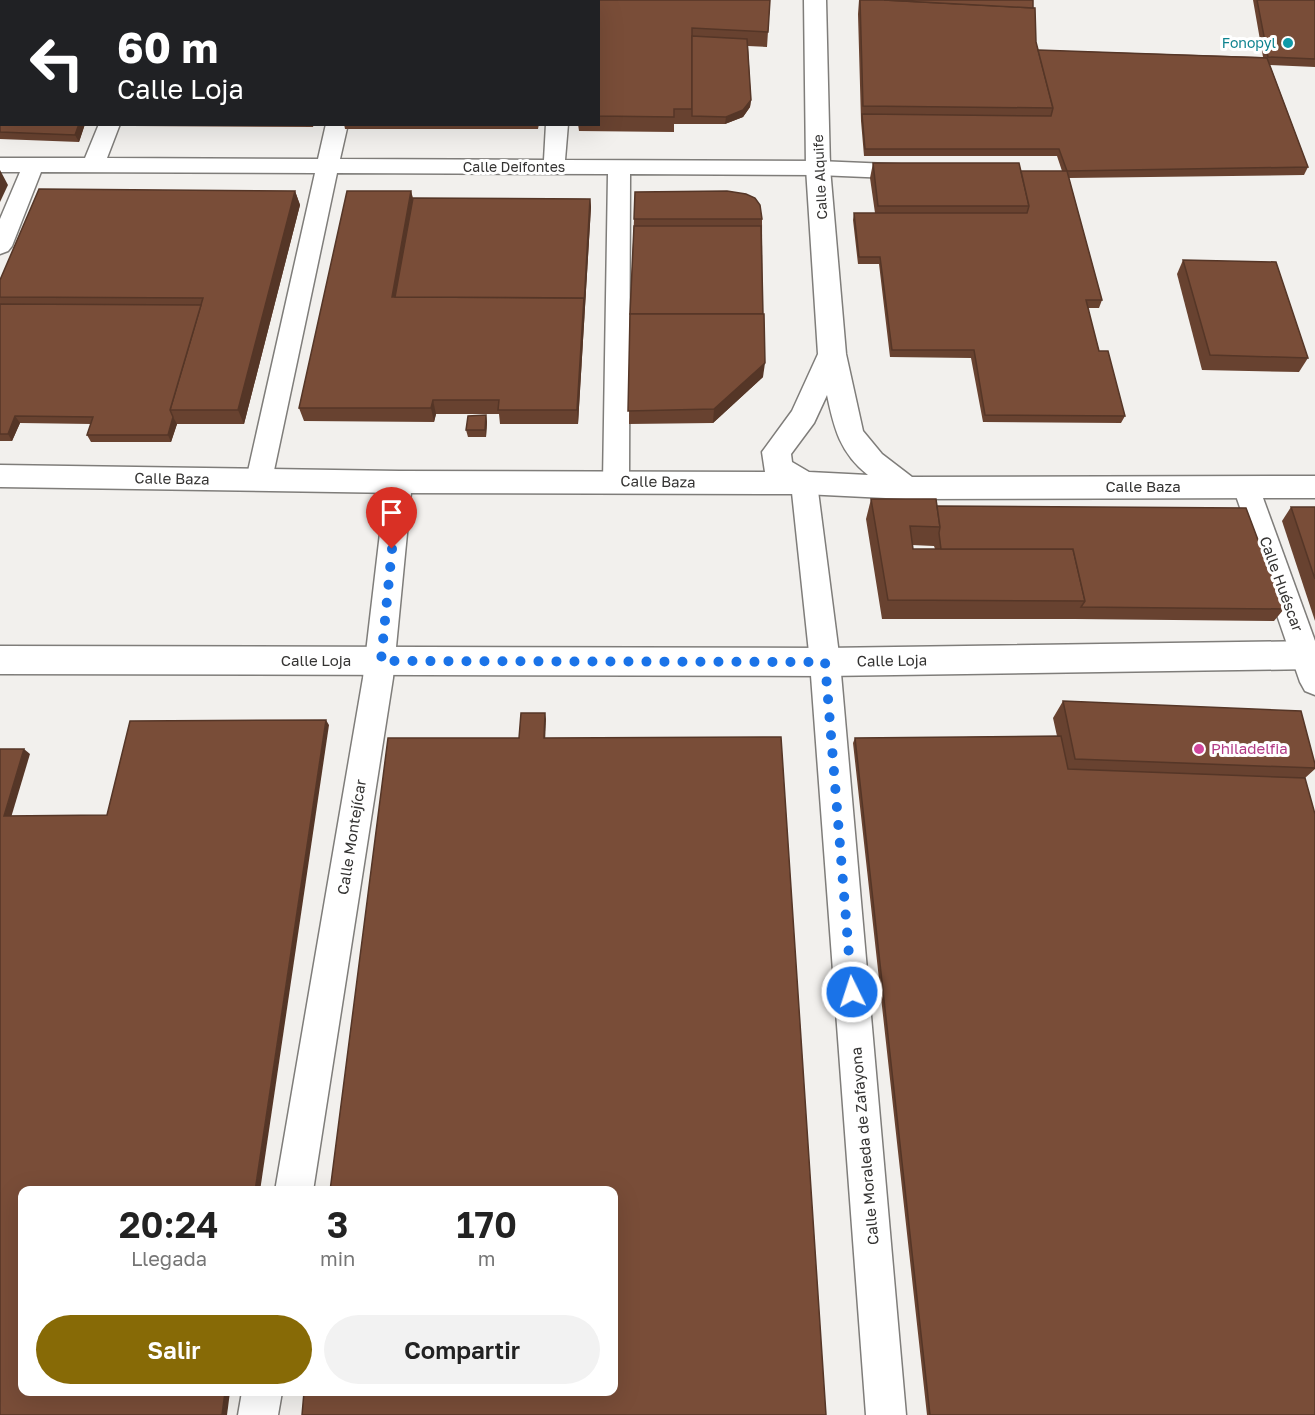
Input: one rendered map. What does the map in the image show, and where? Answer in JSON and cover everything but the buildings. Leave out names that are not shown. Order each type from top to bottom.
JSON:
[{"type":"street","name":"Calle Alquife","points":[[815,0],[818,168],[832,354],[850,434],[872,462],[906,488]]},
{"type":"street","points":[[93,166],[109,126]]},
{"type":"street","points":[[259,480],[338,126]]},
{"type":"street","points":[[554,167],[557,126]]},
{"type":"street","name":"Calle Deifontes","points":[[0,165],[818,168],[934,173]]},
{"type":"street","points":[[0,246],[33,165]]},
{"type":"street","points":[[616,482],[619,168]]},
{"type":"street","name":"Calle Alquife","points":[[804,483],[778,468],[776,452],[804,416],[832,354]]},
{"type":"street","name":"Calle Baza","points":[[0,476],[399,482],[804,483],[906,488],[1315,487]]},
{"type":"street","name":"Calle Montejícar","points":[[295,1186],[381,661],[399,482]]},
{"type":"street","points":[[804,483],[825,662]]},
{"type":"street","name":"Calle Huéscar","points":[[1246,488],[1312,664]]},
{"type":"street","name":"Calle Loja","points":[[0,660],[1312,664]]},
{"type":"street","name":"Calle Moraleda de Zafayona","points":[[825,662],[886,1415]]},
{"type":"street","points":[[258,1415],[260,1396]]},
{"type":"place","name":"Fonopyl","points":[[1288,43]]},
{"type":"place","name":"Philadelfia","points":[[1199,749]]},
{"type":"route","points":[[392,549],[381,661],[825,662],[852,992]]}]
